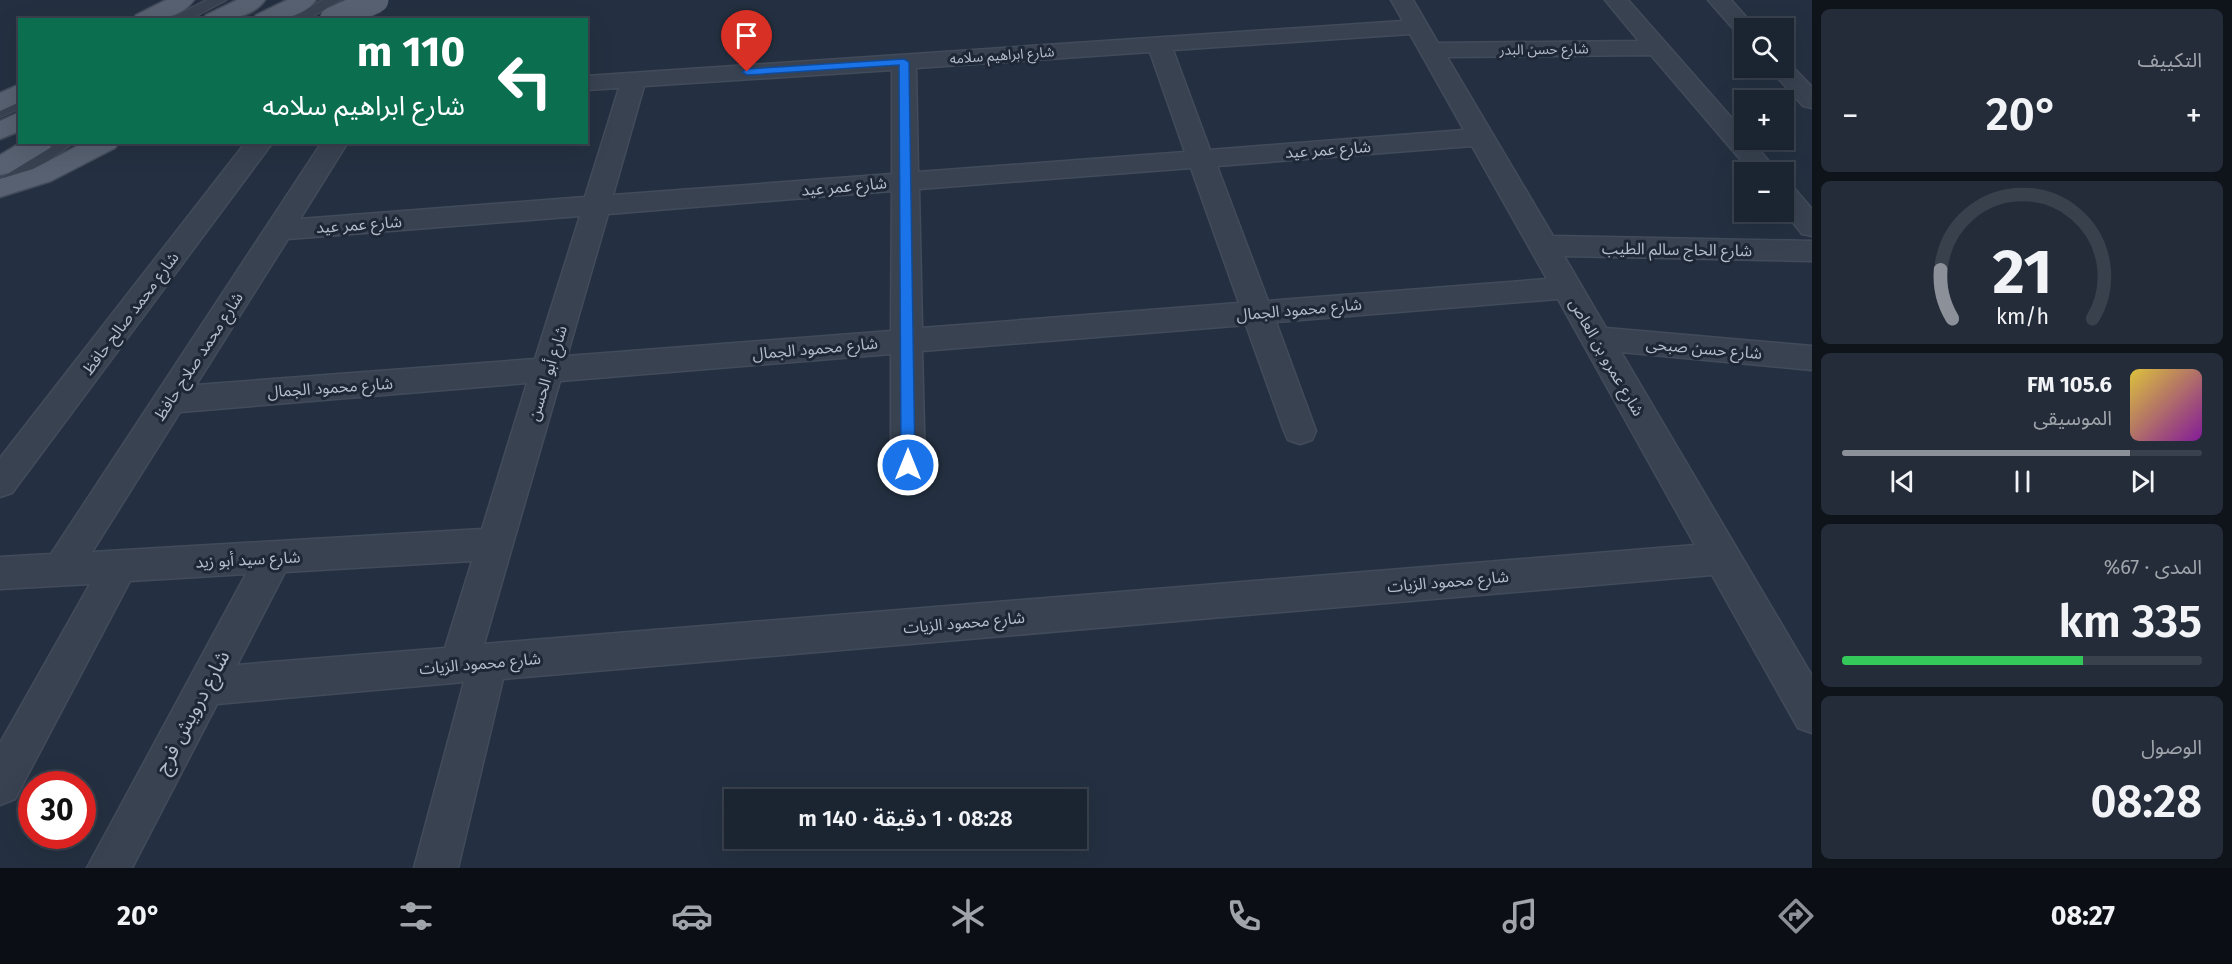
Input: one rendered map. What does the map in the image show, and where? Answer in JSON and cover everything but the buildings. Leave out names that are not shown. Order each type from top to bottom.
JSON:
[{"type":"main road","points":[[148,18],[183,0]]},
{"type":"main road","points":[[218,18],[254,0]]},
{"type":"main road","points":[[268,18],[305,0]]},
{"type":"main road","points":[[336,18],[376,0]]},
{"type":"main road","points":[[0,104],[18,92]]},
{"type":"main road","points":[[0,131],[18,121]]},
{"type":"main road","points":[[0,167],[38,144]]},
{"type":"main road","points":[[0,187],[52,171],[102,144]]},
{"type":"street","points":[[358,18],[372,0]]},
{"type":"street","name":"شارع عمرو بن العاص","points":[[1402,0],[1812,714]]},
{"type":"street","points":[[1616,0],[1756,162]]},
{"type":"street","points":[[1719,0],[1736,18]]},
{"type":"street","name":"شارع ابراهيم سلامه","points":[[588,83],[1159,44],[1424,39]]},
{"type":"street","name":"شارع حسن البدر","points":[[1424,39],[1658,48]]},
{"type":"street","points":[[1159,44],[1300,431]]},
{"type":"street","points":[[904,62],[908,465]]},
{"type":"street","points":[[1791,78],[1812,100]]},
{"type":"street","name":"شارع أبو الحسن","points":[[436,868],[496,544],[634,80]]},
{"type":"street","name":"شارع عمر عيد","points":[[279,230],[1481,137]]},
{"type":"street","name":"شارع محمد صالح حافظ","points":[[0,483],[258,144]]},
{"type":"street","name":"شارع محمد صلاح حافظ","points":[[61,570],[334,144]]},
{"type":"street","points":[[1794,206],[1812,227]]},
{"type":"street","name":"شارع الحاج سالم الطيب","points":[[1542,246],[1812,251]]},
{"type":"street","name":"شارع محمود الجمال","points":[[170,400],[1568,288]]},
{"type":"street","name":"شارع حسن صبحى","points":[[1596,338],[1812,358]]},
{"type":"street","name":"شارع سيد أبو زيد","points":[[0,573],[496,544]]},
{"type":"street","name":"شارع درويش فرج","points":[[109,868],[274,557]]},
{"type":"street","name":"شارع محمود الزيات","points":[[206,686],[1722,558]]},
{"type":"street","points":[[4,768],[119,566]]},
{"type":"lane","points":[[180,18],[219,0]]},
{"type":"lane","points":[[298,18],[334,0]]},
{"type":"lane","points":[[0,112],[18,103]]},
{"type":"lane","points":[[0,187],[63,144]]},
{"type":"route","points":[[747,72],[904,62],[908,465]]}]
